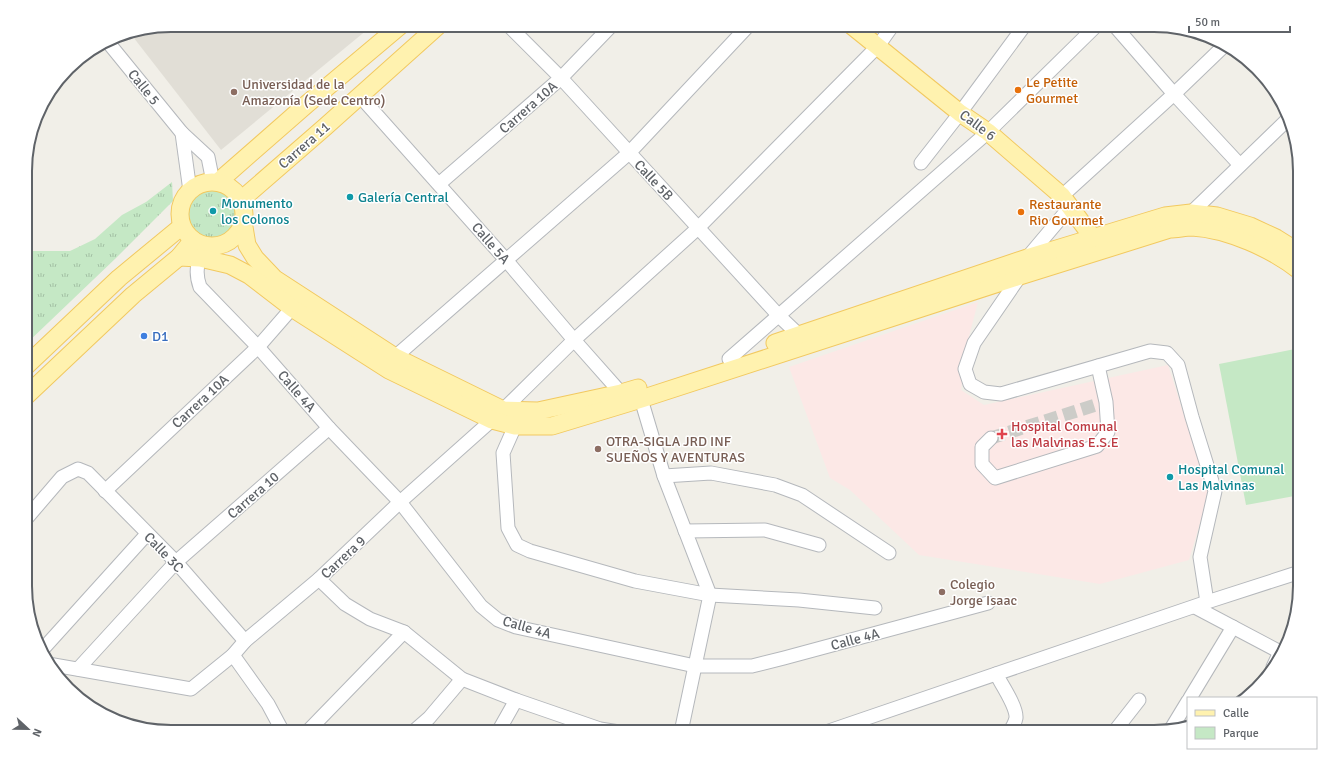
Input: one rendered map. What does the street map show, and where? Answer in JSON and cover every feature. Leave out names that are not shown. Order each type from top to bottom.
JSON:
[{"type":"main road","name":"Carrera 11","points":[[215,182],[393,32]]},
{"type":"main road","name":"Carrera 11","points":[[241,200],[431,32]]},
{"type":"main road","name":"Calle 6","points":[[861,32],[960,113],[988,132],[1066,202],[1093,238]]},
{"type":"main road","points":[[1293,247],[1250,226],[1217,216],[1191,213],[1165,216],[1027,258],[621,393],[538,411],[498,415],[388,370],[292,308],[250,275],[199,248],[188,236],[182,226],[180,213],[182,201],[190,190],[201,184],[215,182],[227,185],[241,200],[244,210],[243,221],[247,245],[255,258],[275,279],[395,356],[498,415],[515,426],[552,426],[641,399],[1170,229],[1192,227],[1216,231],[1247,241],[1286,260],[1293,266]]},
{"type":"main road","points":[[32,390],[134,295],[179,257],[199,248],[225,243],[233,238],[243,221]]},
{"type":"main road","points":[[32,360],[118,278],[182,226]]},
{"type":"street","name":"Calle 5B","points":[[515,32],[561,78],[779,316],[799,335]]},
{"type":"street","name":"Carrera 10A","points":[[439,184],[561,78],[605,32]]},
{"type":"street","points":[[395,356],[629,153],[742,32]]},
{"type":"street","name":"Carrera 9","points":[[78,669],[191,689],[233,654],[245,641],[319,579],[400,502],[498,415],[574,340],[698,228],[878,46],[888,32]]},
{"type":"street","points":[[921,163],[1020,32]]},
{"type":"street","points":[[729,358],[779,316],[988,132],[1090,32]]},
{"type":"street","points":[[1120,32],[1174,94],[1240,165]]},
{"type":"street","name":"Calle 5","points":[[111,45],[182,132],[208,157],[215,182]]},
{"type":"street","points":[[1207,602],[1200,557],[1215,491],[1192,417],[1178,365],[1167,353],[1150,351],[1001,394],[984,392],[970,384],[965,369],[974,343],[1020,276],[1027,258],[1066,202],[1220,49]]},
{"type":"street","name":"Calle 5A","points":[[359,95],[506,260],[621,393]]},
{"type":"street","points":[[1191,213],[1285,122]]},
{"type":"street","points":[[182,132],[190,190]]},
{"type":"street","name":"Calle 4A","points":[[199,248],[196,275],[200,287],[258,347],[329,428],[400,502],[481,606],[498,620],[516,627],[695,666],[752,666],[988,603]]},
{"type":"street","name":"Carrera 10A","points":[[105,491],[258,347],[292,308]]},
{"type":"street","points":[[991,438],[982,447],[982,464],[994,478],[1097,446],[1108,432],[1098,366]]},
{"type":"street","points":[[641,399],[664,476],[710,595],[682,725]]},
{"type":"street","points":[[515,426],[503,453],[508,528],[517,545],[530,551],[635,581],[710,595],[800,600],[875,608]]},
{"type":"street","name":"Carrera 10","points":[[78,669],[176,562],[329,428]]},
{"type":"street","name":"Calle 3C","points":[[32,512],[62,477],[78,469],[88,473],[176,562],[245,641]]},
{"type":"street","points":[[664,476],[711,473],[775,485],[802,495],[889,553]]},
{"type":"street","points":[[685,531],[765,530],[819,546]]},
{"type":"street","points":[[45,646],[147,534]]},
{"type":"street","points":[[847,725],[1207,602],[1293,574]]},
{"type":"street","points":[[319,579],[345,604],[370,619],[404,632],[462,679],[516,700],[588,725]]},
{"type":"street","points":[[1195,607],[1277,650]]},
{"type":"street","points":[[1191,697],[1233,627]]},
{"type":"street","points":[[314,725],[404,632]]},
{"type":"street","points":[[233,654],[268,704],[279,725]]},
{"type":"street","points":[[57,665],[78,669]]},
{"type":"street","points":[[996,674],[1015,710],[1016,718],[1013,725]]},
{"type":"street","points":[[421,725],[429,718],[462,679]]},
{"type":"street","points":[[502,725],[516,700]]},
{"type":"street","points":[[1119,725],[1139,700]]},
{"type":"street","points":[[1175,723],[1187,704]]},
{"type":"shaded area","name":"Universidad de la Amazonía (Sede Centro)","points":[[171,32],[364,32],[221,150],[133,37],[153,33]]},
{"type":"shaded area","name":"Hospital Comunal las Malvinas E.S.E","points":[[978,302],[967,344],[961,390],[984,405],[1168,365],[1209,493],[1189,560],[1100,584],[919,555],[850,490],[830,478],[789,367]]},
{"type":"green space","points":[[172,182],[173,201],[32,338],[32,252],[70,251],[95,239],[122,215],[146,202]]},
{"type":"green space","points":[[212,190],[221,192],[229,197],[234,205],[236,214],[234,223],[229,231],[221,236],[212,238],[203,236],[195,231],[190,223],[188,214],[190,205],[195,197],[203,192]]},
{"type":"green space","points":[[1293,349],[1293,496],[1246,505],[1219,364]]},
{"type":"tunnel","points":[[991,438],[1102,403]]},
{"type":"place","name":"Le Petite Gourmet","points":[[1018,90]]},
{"type":"place","name":"Universidad de la Amazonía (Sede Centro)","points":[[234,92]]},
{"type":"place","name":"Galería Central","points":[[350,197]]},
{"type":"place","name":"Monumento los Colonos","points":[[213,211]]},
{"type":"place","name":"Restaurante Rio Gourmet","points":[[1021,212]]},
{"type":"place","name":"D1","points":[[144,336]]},
{"type":"place","name":"Hospital Comunal las Malvinas E.S.E","points":[[1002,434]]},
{"type":"place","name":"OTRA-SIGLA JRD INF SUEÑOS Y AVENTURAS","points":[[598,449]]},
{"type":"place","name":"Hospital Comunal Las Malvinas","points":[[1170,477]]},
{"type":"place","name":"Colegio Jorge Isaac","points":[[942,592]]}]
